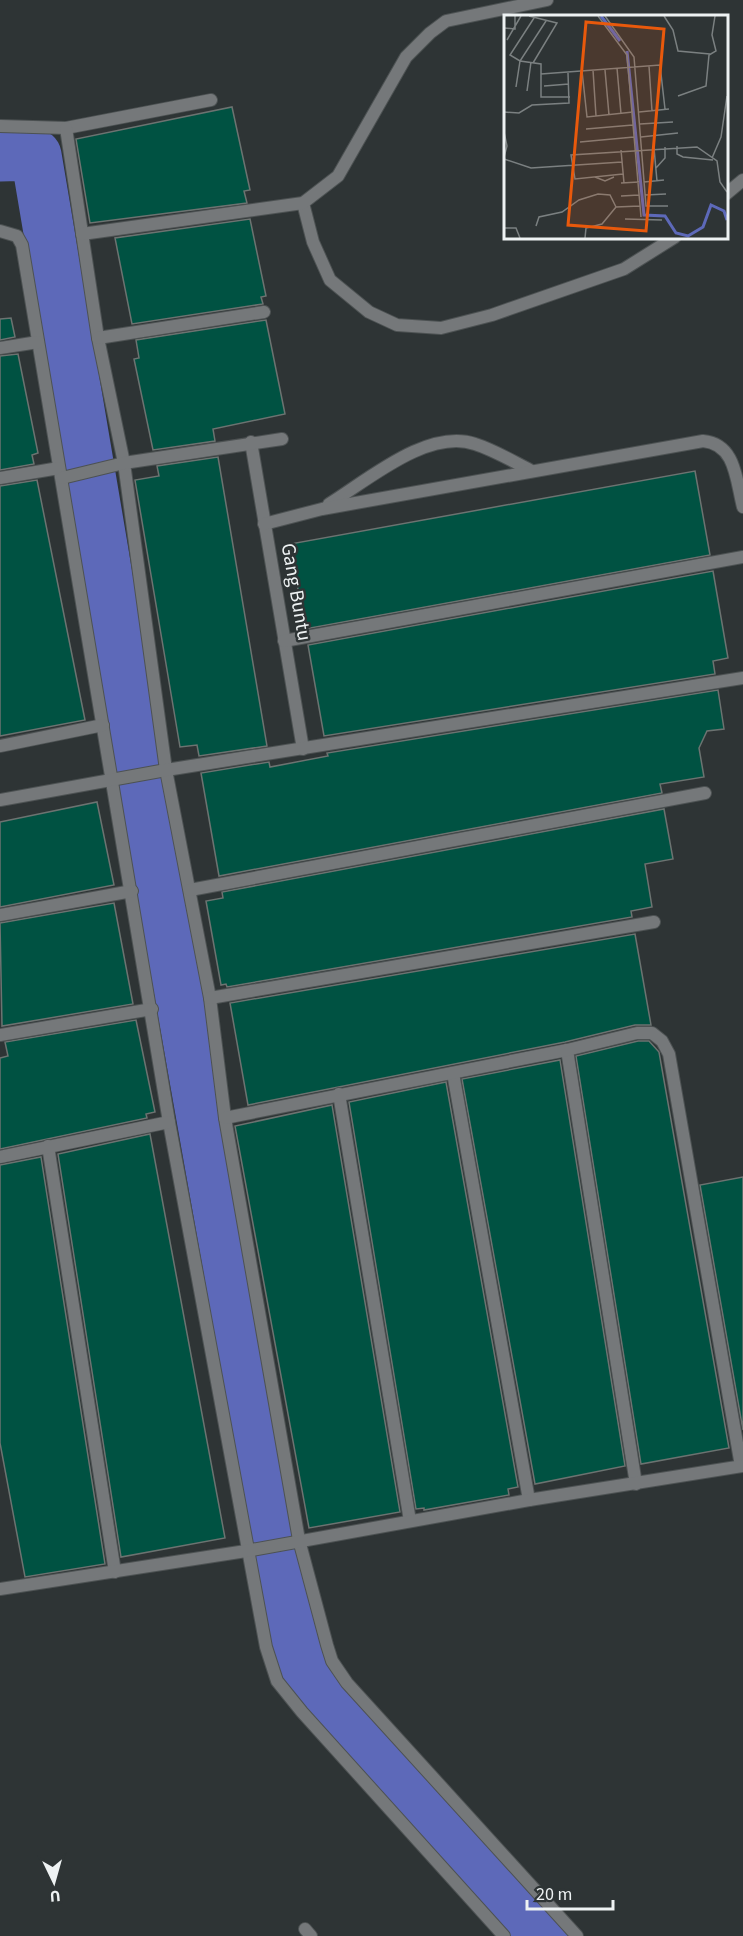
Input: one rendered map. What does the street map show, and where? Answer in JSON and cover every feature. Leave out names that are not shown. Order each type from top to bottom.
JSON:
[{"type":"street","points":[[82,234],[303,203],[338,176],[406,57],[430,33],[446,21],[547,0]]},
{"type":"street","points":[[0,126],[66,128],[211,100]]},
{"type":"street","points":[[66,128],[98,338],[124,463],[166,770],[210,998],[225,1118],[299,1540],[327,1645],[338,1671],[577,1936]]},
{"type":"street","points":[[728,192],[743,180]]},
{"type":"street","points":[[303,203],[313,242],[330,280],[369,312],[398,325],[441,328],[492,315],[624,269],[673,238]]},
{"type":"street","points":[[0,231],[16,236],[22,245],[152,1009],[169,1122],[246,1551],[266,1647],[277,1681],[302,1712],[504,1936]]},
{"type":"street","points":[[98,338],[264,312]]},
{"type":"street","points":[[0,348],[38,342]]},
{"type":"street","points":[[0,478],[62,474],[251,442],[282,439]]},
{"type":"street","points":[[264,524],[322,509],[530,470],[703,441],[716,442],[725,448],[743,507]]},
{"type":"street","name":"Gang Buntu","points":[[251,442],[303,749]]},
{"type":"street","points":[[322,509],[414,451],[436,442],[474,444],[530,470]]},
{"type":"street","points":[[284,641],[743,557]]},
{"type":"street","points":[[0,800],[166,770],[743,678]]},
{"type":"street","points":[[0,746],[103,725]]},
{"type":"street","points":[[190,890],[705,793]]},
{"type":"street","points":[[0,915],[132,891]]},
{"type":"street","points":[[210,998],[654,922]]},
{"type":"street","points":[[0,1035],[152,1009]]},
{"type":"street","points":[[0,1589],[246,1551],[529,1500],[742,1466],[669,1054],[662,1041],[652,1033],[638,1033],[567,1050],[225,1118]]},
{"type":"street","points":[[567,1050],[636,1484]]},
{"type":"street","points":[[453,1073],[529,1500]]},
{"type":"street","points":[[339,1094],[410,1521]]},
{"type":"street","points":[[0,1157],[169,1122]]},
{"type":"street","points":[[48,1146],[116,1572]]},
{"type":"building","points":[[232,107],[250,190],[244,191],[247,203],[90,223],[76,139]]},
{"type":"building","points":[[250,219],[266,296],[261,297],[263,304],[132,324],[115,238]]},
{"type":"building","points":[[11,318],[15,337],[0,340],[0,319]]},
{"type":"building","points":[[266,320],[285,414],[213,429],[215,441],[153,450],[134,359],[139,358],[136,340]]},
{"type":"building","points":[[18,354],[38,453],[32,455],[34,464],[0,470],[0,356]]},
{"type":"building","points":[[218,457],[267,746],[199,756],[197,745],[180,747],[135,480],[159,476],[157,466]]},
{"type":"building","points":[[695,471],[710,555],[305,629],[290,544]]},
{"type":"building","points":[[37,480],[85,720],[0,736],[0,486]]},
{"type":"building","points":[[713,571],[728,658],[713,661],[715,674],[324,736],[308,645]]},
{"type":"building","points":[[718,690],[724,729],[707,731],[699,748],[704,777],[660,784],[662,793],[219,876],[201,773],[269,762],[270,767],[328,756],[327,753]]},
{"type":"building","points":[[97,802],[114,885],[0,907],[0,822]]},
{"type":"building","points":[[664,809],[673,859],[645,864],[652,907],[631,911],[632,917],[227,987],[226,984],[221,985],[206,901],[223,898],[222,892]]},
{"type":"building","points":[[114,903],[133,1004],[2,1026],[0,923]]},
{"type":"building","points":[[635,934],[651,1025],[635,1025],[565,1042],[248,1105],[230,1003]]},
{"type":"building","points":[[136,1020],[155,1112],[146,1114],[147,1118],[0,1149],[0,1058],[8,1056],[5,1042]]},
{"type":"building","points":[[638,1041],[649,1041],[659,1052],[729,1448],[641,1464],[576,1056]]},
{"type":"building","points":[[560,1060],[625,1466],[535,1484],[462,1079]]},
{"type":"building","points":[[446,1082],[518,1487],[508,1489],[509,1495],[424,1510],[424,1508],[416,1509],[349,1102]]},
{"type":"building","points":[[332,1105],[400,1512],[309,1528],[235,1126]]},
{"type":"building","points":[[150,1134],[225,1538],[121,1557],[58,1154]]},
{"type":"building","points":[[41,1157],[105,1564],[25,1577],[0,1443],[0,1165]]},
{"type":"building","points":[[743,1177],[743,1430],[700,1185]]},
{"type":"waterway","points":[[0,156],[36,155],[134,735],[295,1643],[312,1680],[543,1936]]}]
